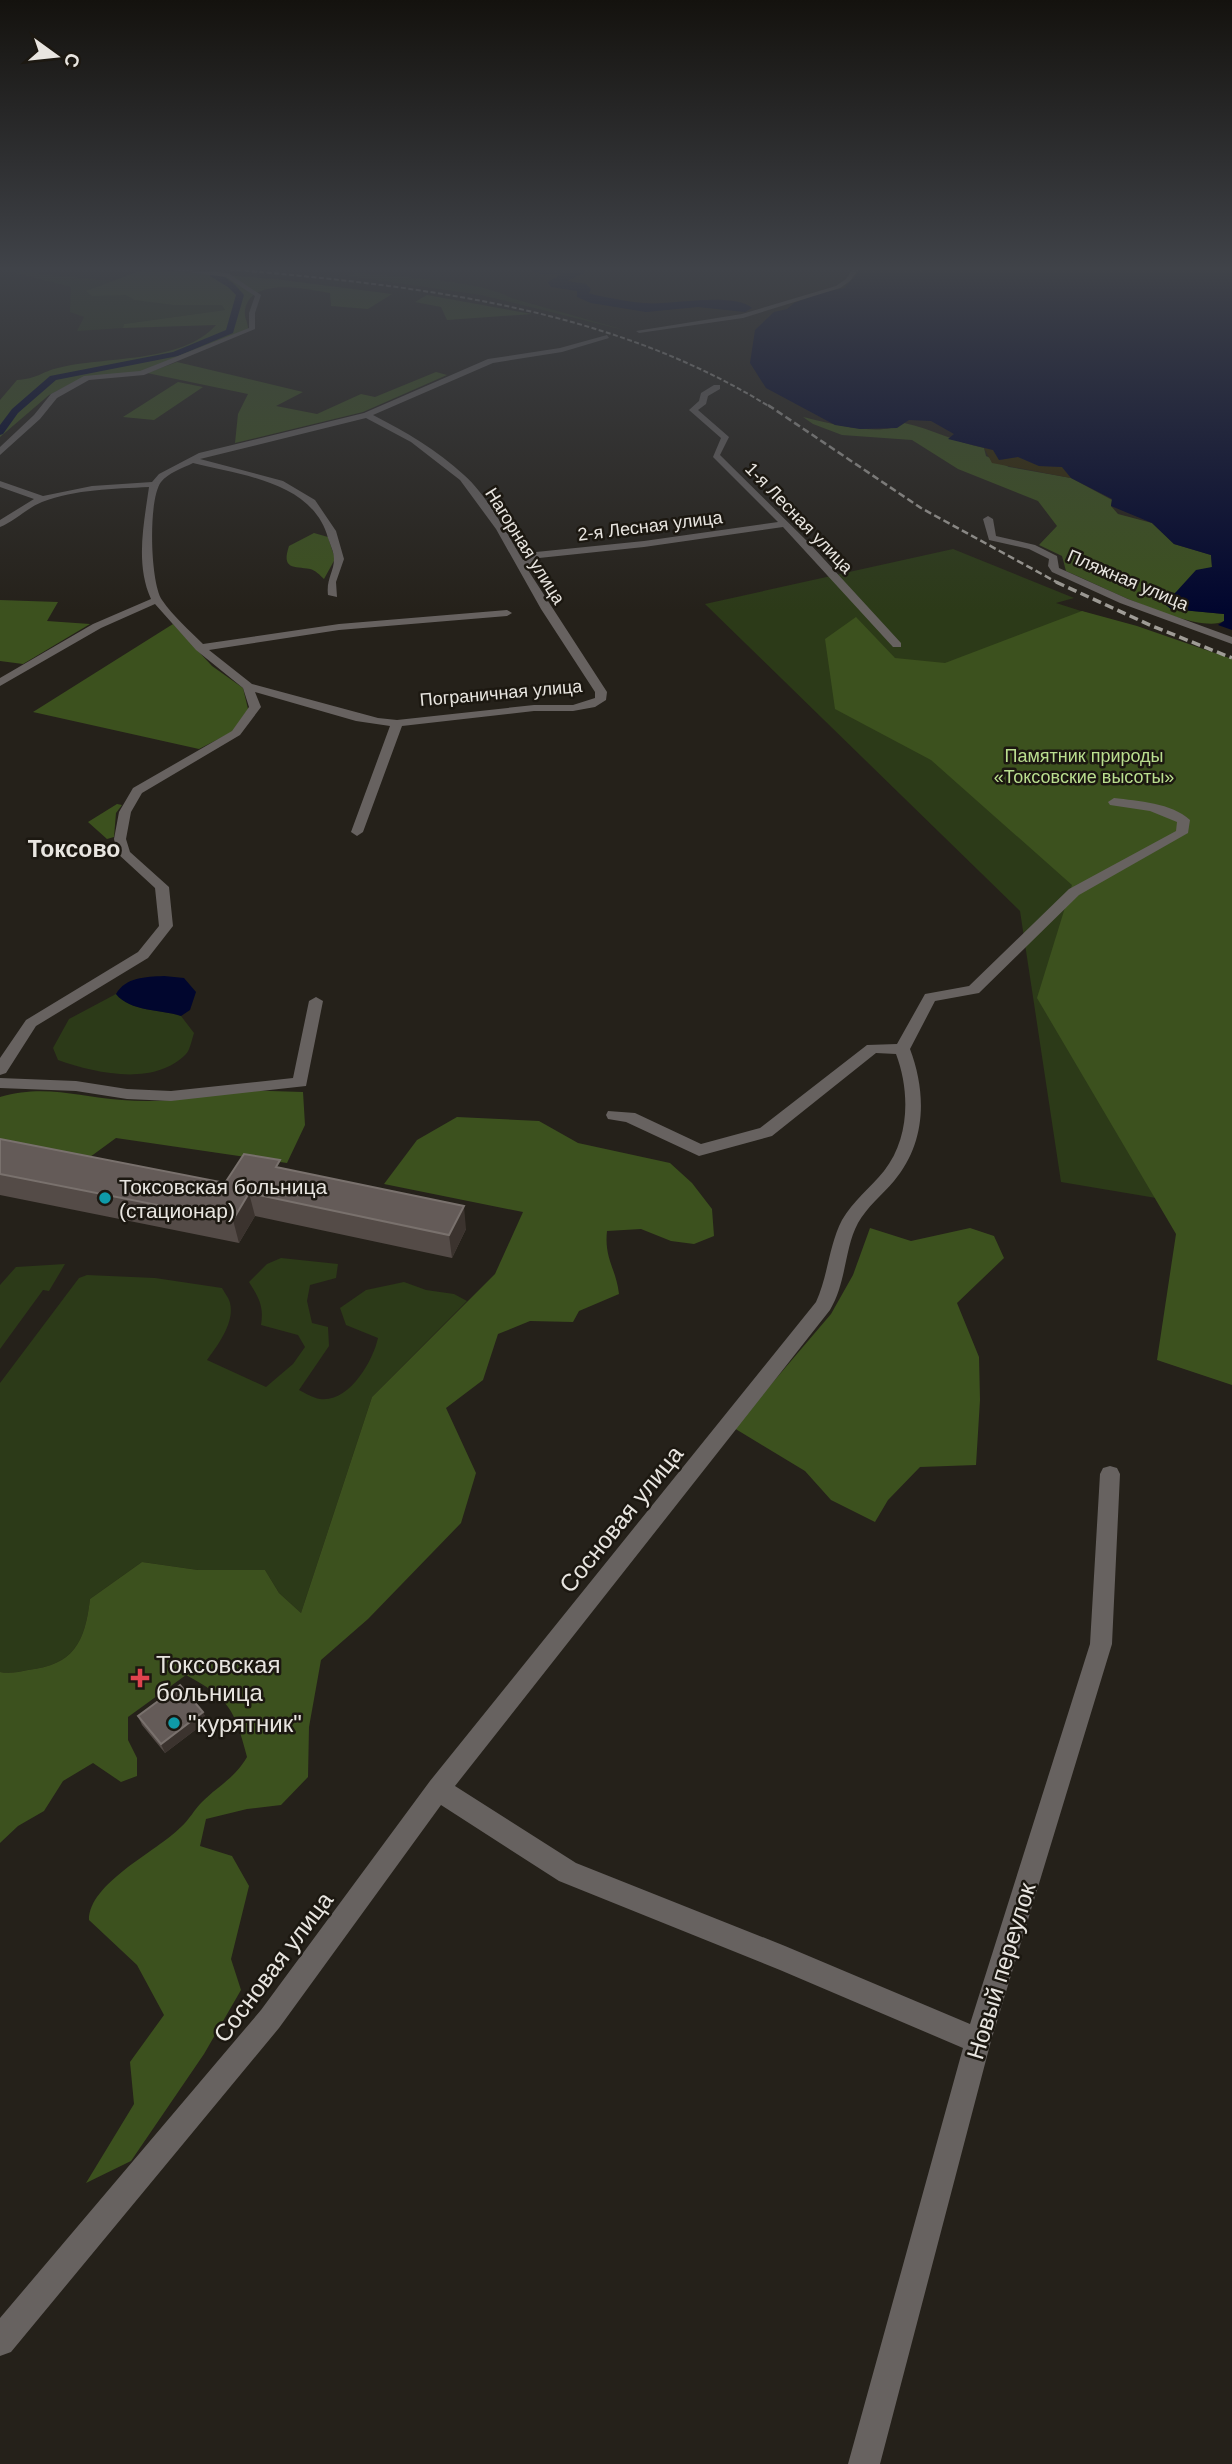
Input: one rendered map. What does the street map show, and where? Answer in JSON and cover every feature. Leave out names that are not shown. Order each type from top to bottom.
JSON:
[{"type":"street","points":[[0,452],[37,417],[54,396],[82,381]]},
{"type":"street","points":[[0,1070],[32,1023],[143,955],[166,926],[162,887],[124,853],[120,839],[125,812],[137,791],[236,733],[255,707],[248,687],[200,648],[157,600],[148,570],[146,538],[154,485],[162,476],[192,460],[237,446],[272,440],[367,415],[445,381]]},
{"type":"street","name":"1-я Лесная улица","points":[[717,387],[704,395],[703,402],[693,410],[725,437],[716,455],[786,524],[897,645]]},
{"type":"street","name":"Нагорная улица","points":[[367,415],[414,440],[463,478],[500,530],[601,692]]},
{"type":"street","points":[[192,460],[280,483],[312,502],[331,531],[339,559],[331,582],[333,595]]},
{"type":"street","points":[[0,484],[40,498]]},
{"type":"street","points":[[0,524],[40,498],[75,491],[154,485]]},
{"type":"street","name":"Пляжная улица","points":[[988,519],[992,538],[1032,547],[1054,558],[1055,570],[1124,601],[1232,641]]},
{"type":"street","name":"2-я Лесная улица","points":[[521,566],[536,555],[644,544],[786,524]]},
{"type":"street","points":[[0,683],[97,626],[157,600]]},
{"type":"street","points":[[200,648],[339,627],[507,613]]},
{"type":"street","name":"Пограничная улица","points":[[248,687],[273,691],[375,723],[591,705],[600,700],[601,692]]},
{"type":"street","name":"Пограничная улица","points":[[357,832],[397,723]]},
{"type":"street","points":[[614,1115],[629,1117],[699,1150],[766,1132],[872,1048],[902,1049],[930,997],[974,990],[1074,892],[1182,833],[1184,820],[1171,813],[1144,805],[1114,802]]},
{"type":"street","points":[[0,1083],[76,1086],[127,1094],[171,1096],[300,1082],[316,1001]]},
{"type":"street","name":"Сосновая улица","points":[[0,2341],[270,2019],[438,1789],[824,1305],[836,1275],[839,1249],[851,1220],[896,1167],[911,1133],[915,1100],[911,1069],[902,1049]]},
{"type":"street","name":"Новый переулок","points":[[864,2464],[978,2041],[1101,1644],[1110,1474]]},
{"type":"street","points":[[438,1789],[568,1872],[785,1959],[978,2041]]},
{"type":"green space","points":[[16,381],[76,381],[49,395],[0,437],[0,400]]},
{"type":"green space","points":[[185,381],[257,381],[303,392],[276,406],[317,414],[361,394],[375,397],[414,381],[433,381],[363,412],[235,443],[238,414],[248,394]]},
{"type":"green space","points":[[178,382],[203,387],[154,420],[123,417]]},
{"type":"green space","points":[[803,417],[869,429],[894,427],[904,423],[984,448],[986,456],[1009,467],[1071,478],[1112,500],[1111,506],[1118,514],[1152,523],[1174,544],[1211,555],[1212,567],[1164,602],[1171,609],[1224,614],[1224,621],[1211,624],[1171,615],[1066,571],[1062,556],[1039,545],[1057,526],[1038,501],[958,469],[912,440],[842,435],[813,424]]},
{"type":"green space","points":[[314,533],[328,537],[335,559],[324,579],[312,570],[290,565],[287,559],[289,546]]},
{"type":"green space","name":"Памятник природы «Токсовские высоты»","points":[[953,549],[1074,598],[1056,603],[1232,659],[1232,1225],[1168,1200],[1061,1182],[1020,911],[705,604]]},
{"type":"green space","points":[[0,600],[58,602],[47,621],[90,624],[23,664],[0,661]]},
{"type":"green space","name":"Памятник природы «Токсовские высоты»","points":[[1082,611],[1137,626],[1232,659],[1232,1385],[1157,1360],[1176,1234],[1037,998],[1072,885],[931,760],[835,709],[825,639],[856,617],[895,658],[945,663]]},
{"type":"green space","points":[[173,624],[212,666],[243,688],[248,709],[232,732],[199,749],[33,712]]},
{"type":"green space","points":[[117,804],[122,805],[116,813],[114,837],[107,839],[88,822]]},
{"type":"green space","points":[[116,994],[122,1000],[138,1007],[181,1016],[194,1033],[186,1054],[158,1071],[141,1074],[106,1073],[58,1060],[53,1048],[69,1019]]},
{"type":"green space","points":[[239,1090],[303,1092],[305,1125],[287,1163],[116,1138],[90,1157],[0,1148],[0,1097],[47,1091],[153,1101]]},
{"type":"green space","points":[[457,1117],[539,1121],[578,1143],[670,1163],[692,1183],[712,1209],[714,1236],[694,1244],[671,1241],[641,1229],[607,1231],[607,1249],[619,1294],[579,1311],[573,1322],[530,1321],[498,1334],[483,1380],[446,1408],[476,1473],[461,1523],[368,1619],[321,1660],[309,1727],[308,1777],[281,1805],[247,1809],[206,1819],[200,1846],[232,1856],[249,1886],[231,1959],[241,1990],[204,2054],[131,2161],[86,2183],[134,2104],[130,2062],[164,2015],[137,1965],[89,1920],[92,1906],[112,1881],[181,1827],[202,1802],[237,1771],[247,1757],[234,1716],[228,1707],[212,1691],[186,1675],[128,1717],[128,1740],[137,1758],[137,1776],[121,1782],[93,1763],[63,1781],[44,1811],[18,1826],[0,1843],[0,1672],[44,1667],[67,1657],[85,1628],[90,1599],[142,1562],[198,1570],[265,1570],[279,1593],[301,1613],[372,1397],[495,1274],[523,1212],[384,1184],[417,1140]]},
{"type":"green space","points":[[870,1228],[911,1241],[970,1228],[994,1236],[1004,1258],[957,1303],[979,1357],[980,1400],[976,1465],[920,1467],[888,1500],[875,1522],[831,1500],[805,1471],[734,1428],[831,1314],[853,1275]]},
{"type":"green space","points":[[281,1258],[338,1264],[336,1278],[310,1285],[307,1301],[312,1323],[328,1327],[329,1346],[299,1390],[320,1399],[331,1398],[350,1388],[371,1358],[378,1338],[346,1325],[340,1308],[366,1290],[404,1282],[426,1290],[454,1294],[467,1301],[372,1397],[301,1613],[279,1593],[265,1570],[198,1570],[142,1562],[90,1599],[85,1628],[67,1657],[44,1667],[0,1672],[0,1383],[79,1278],[87,1275],[155,1278],[222,1288],[230,1303],[230,1318],[224,1334],[207,1360],[266,1387],[293,1364],[305,1347],[298,1335],[261,1325],[260,1302],[249,1282],[267,1264]]},
{"type":"green space","points":[[65,1264],[49,1291],[43,1290],[0,1349],[0,1285],[16,1267]]},
{"type":"sand","points":[[984,448],[993,450],[999,460],[1018,457],[1039,466],[1062,467],[1071,478],[992,463]]},
{"type":"water","points":[[762,381],[1232,381],[1232,630],[1218,625],[1224,621],[1224,614],[1171,609],[1163,603],[1196,570],[1212,567],[1211,555],[1174,544],[1152,523],[1111,506],[1112,499],[1071,478],[1062,467],[1039,466],[1018,457],[999,460],[993,450],[948,439],[954,434],[931,421],[909,420],[897,428],[860,429],[835,425],[766,388]]},
{"type":"water","points":[[164,976],[184,978],[196,992],[190,1010],[181,1016],[137,1007],[116,994],[131,981]]},
{"type":"building","points":[[0,1139],[225,1183],[244,1154],[280,1160],[276,1167],[464,1206],[449,1235],[249,1193],[233,1220],[0,1174]]},
{"type":"building","name":"\"курятник\"","points":[[180,1685],[203,1712],[161,1744],[138,1716]]},
{"type":"waterway","points":[[0,432],[15,411],[50,381]]},
{"type":"railway","points":[[722,381],[770,407]]},
{"type":"railway","points":[[768,405],[921,508],[1058,583]]},
{"type":"railway","points":[[1058,583],[1152,626],[1232,658]]},
{"type":"place","name":"Токсовская больница (стационар)","points":[[105,1198]]},
{"type":"place","name":"Токсовская больница","points":[[140,1678]]},
{"type":"place","name":"\"курятник\"","points":[[174,1723]]},
{"type":"district","name":"Токсово","points":[[74,849]]}]
